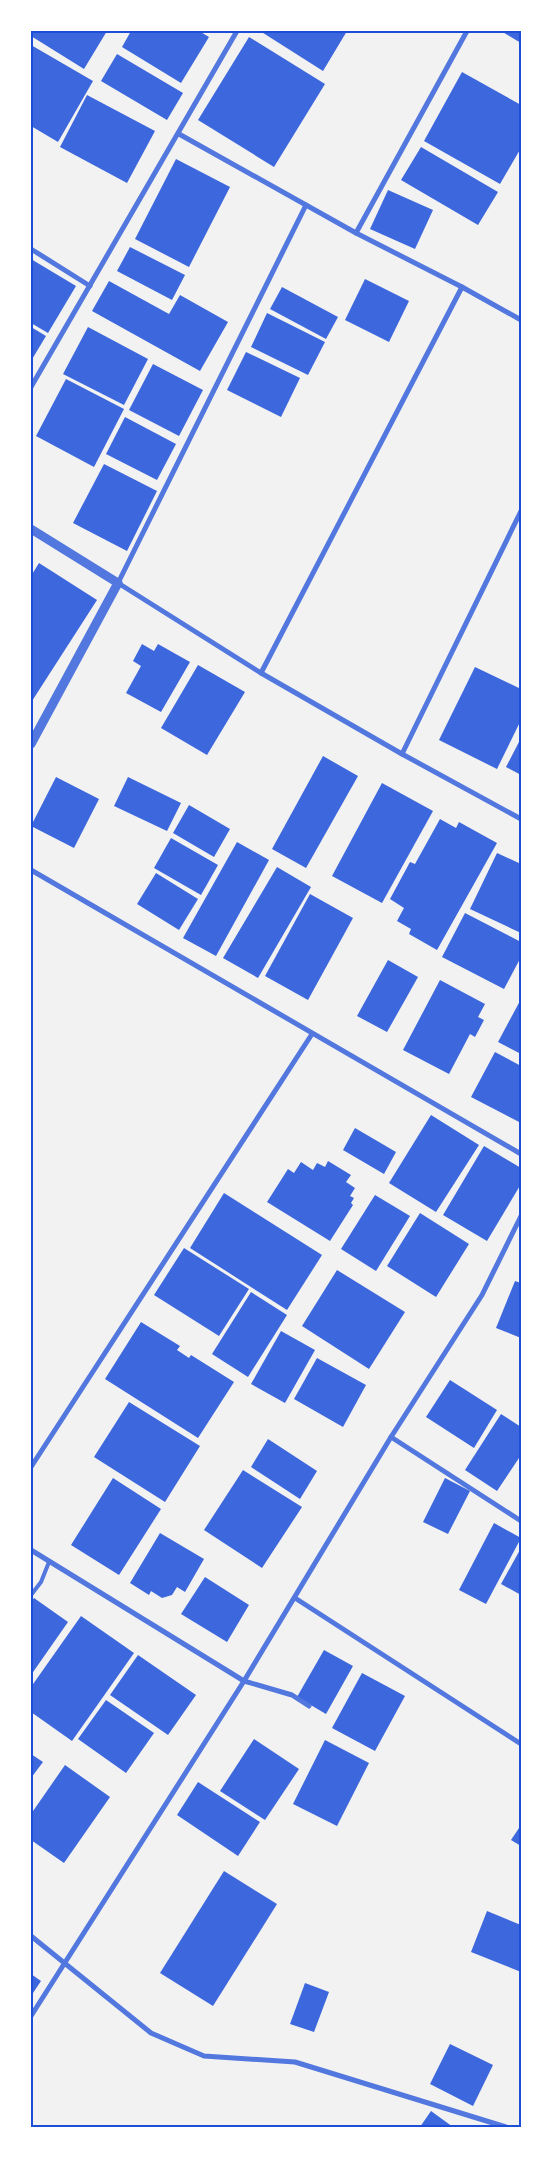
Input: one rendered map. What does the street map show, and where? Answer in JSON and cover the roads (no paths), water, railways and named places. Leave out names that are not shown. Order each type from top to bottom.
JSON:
[{"type":"street","points":[[31,387],[237,31]]},
{"type":"street","points":[[356,233],[467,31]]},
{"type":"street","points":[[179,134],[356,233],[521,320]]},
{"type":"street","points":[[31,744],[118,583],[306,205]]},
{"type":"street","points":[[31,249],[90,286]]},
{"type":"street","points":[[261,673],[462,288]]},
{"type":"street","points":[[402,754],[521,511]]},
{"type":"street","points":[[31,529],[261,673],[402,754],[521,819]]},
{"type":"street","points":[[31,870],[521,1154]]},
{"type":"street","points":[[31,1467],[312,1034]]},
{"type":"street","points":[[31,2016],[244,1681],[391,1438],[482,1295],[521,1216]]},
{"type":"street","points":[[391,1438],[521,1521]]},
{"type":"street","points":[[31,1550],[244,1681],[292,1695],[310,1706]]},
{"type":"street","points":[[295,1598],[521,1744]]},
{"type":"street","points":[[31,1936],[150,2032],[204,2056],[295,2062],[506,2127]]},
{"type":"lane","points":[[31,1595],[41,1582],[49,1562]]}]
